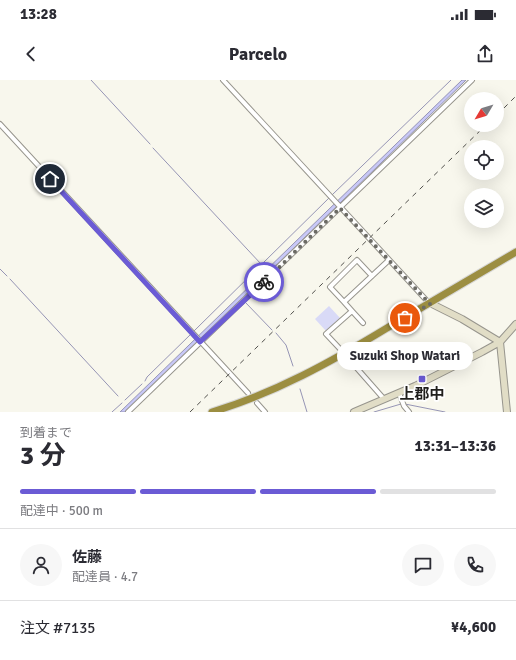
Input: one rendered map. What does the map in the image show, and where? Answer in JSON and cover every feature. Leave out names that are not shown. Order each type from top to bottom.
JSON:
[{"type":"highway","points":[[212,412],[261,395],[344,354],[516,252]]},
{"type":"street","points":[[223,80],[430,304],[481,330],[500,342],[507,412]]},
{"type":"street","points":[[128,412],[198,340],[340,207],[472,80]]},
{"type":"street","points":[[0,124],[248,393]]},
{"type":"street","points":[[363,323],[330,287],[357,260],[372,276]]},
{"type":"street","points":[[344,302],[389,260]]},
{"type":"street","points":[[342,351],[326,334],[352,311]]},
{"type":"street","points":[[354,412],[399,393],[500,342],[516,324]]},
{"type":"street","points":[[347,357],[384,399]]},
{"type":"street","points":[[399,393],[404,406],[409,412]]},
{"type":"street","points":[[257,403],[265,412]]},
{"type":"shaded area","points":[[462,80],[466,80],[126,412],[120,412]]},
{"type":"shaded area","points":[[329,306],[340,318],[326,331],[315,319]]},
{"type":"waterway","points":[[91,80],[150,144]]},
{"type":"waterway","points":[[332,195],[451,80]]},
{"type":"waterway","points":[[153,148],[261,264]]},
{"type":"waterway","points":[[194,331],[329,198]]},
{"type":"waterway","points":[[0,269],[7,276]]},
{"type":"waterway","points":[[10,279],[118,396]]},
{"type":"waterway","points":[[245,302],[272,330]]},
{"type":"waterway","points":[[276,333],[286,345],[293,366]]},
{"type":"waterway","points":[[145,381],[147,377],[190,335]]},
{"type":"waterway","points":[[125,400],[142,384]]},
{"type":"waterway","points":[[300,389],[307,412]]},
{"type":"waterway","points":[[112,412],[122,403]]},
{"type":"waterway","points":[[374,412],[401,404]]},
{"type":"waterway","points":[[405,404],[445,412]]},
{"type":"railway","points":[[504,108],[516,96]]},
{"type":"railway","points":[[190,412],[479,132]]},
{"type":"way so far","points":[[264,282],[340,208],[430,304],[405,318]]},
{"type":"place","name":"Suzuki Shop Watari","points":[[405,318]]},
{"type":"place","name":"上郡中","points":[[422,379]]},
{"type":"route","points":[[50,179],[200,342],[264,282]]}]
